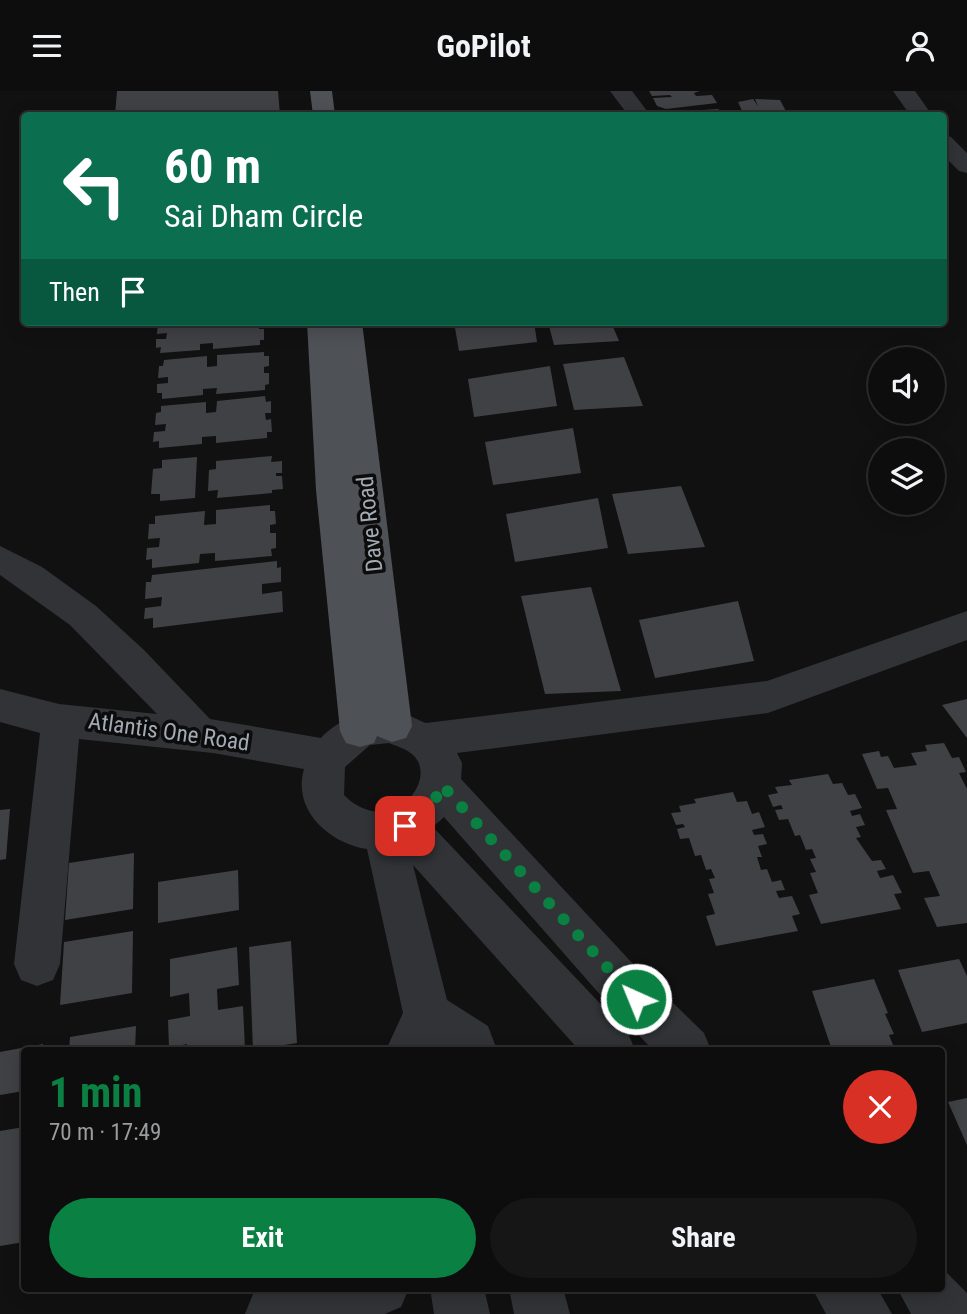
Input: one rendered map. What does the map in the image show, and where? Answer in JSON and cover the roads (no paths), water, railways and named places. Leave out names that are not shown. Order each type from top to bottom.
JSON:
[{"type":"main road","points":[[304,91],[305,112]]},
{"type":"main road","points":[[321,91],[324,112]]},
{"type":"main road","points":[[321,326],[332,490],[392,733]]},
{"type":"main road","name":"Dave Road","points":[[348,326],[392,733]]},
{"type":"street","points":[[621,91],[637,112]]},
{"type":"street","points":[[904,91],[919,112]]},
{"type":"street","points":[[947,146],[967,166]]},
{"type":"street","points":[[0,559],[29,573],[95,622],[199,734]]},
{"type":"street","points":[[392,733],[436,753],[442,768],[442,785],[436,800],[424,815],[395,828],[363,829],[344,822],[330,808],[322,792],[322,773],[329,756],[341,743],[392,733],[768,697],[967,625]]},
{"type":"street","name":"Atlantis One Road","points":[[3,710],[199,734],[329,756]]},
{"type":"street","points":[[37,964],[61,719]]},
{"type":"street","points":[[442,785],[619,982],[684,1047]]},
{"type":"street","points":[[395,828],[419,1033],[471,1043],[472,1047]]},
{"type":"street","points":[[395,828],[608,1047]]},
{"type":"street","points":[[273,1314],[365,1292]]},
{"type":"street","points":[[458,1292],[462,1314]]},
{"type":"street","points":[[537,1292],[542,1314]]},
{"type":"street","points":[[843,1292],[864,1314]]},
{"type":"street","points":[[928,1292],[949,1314]]}]
